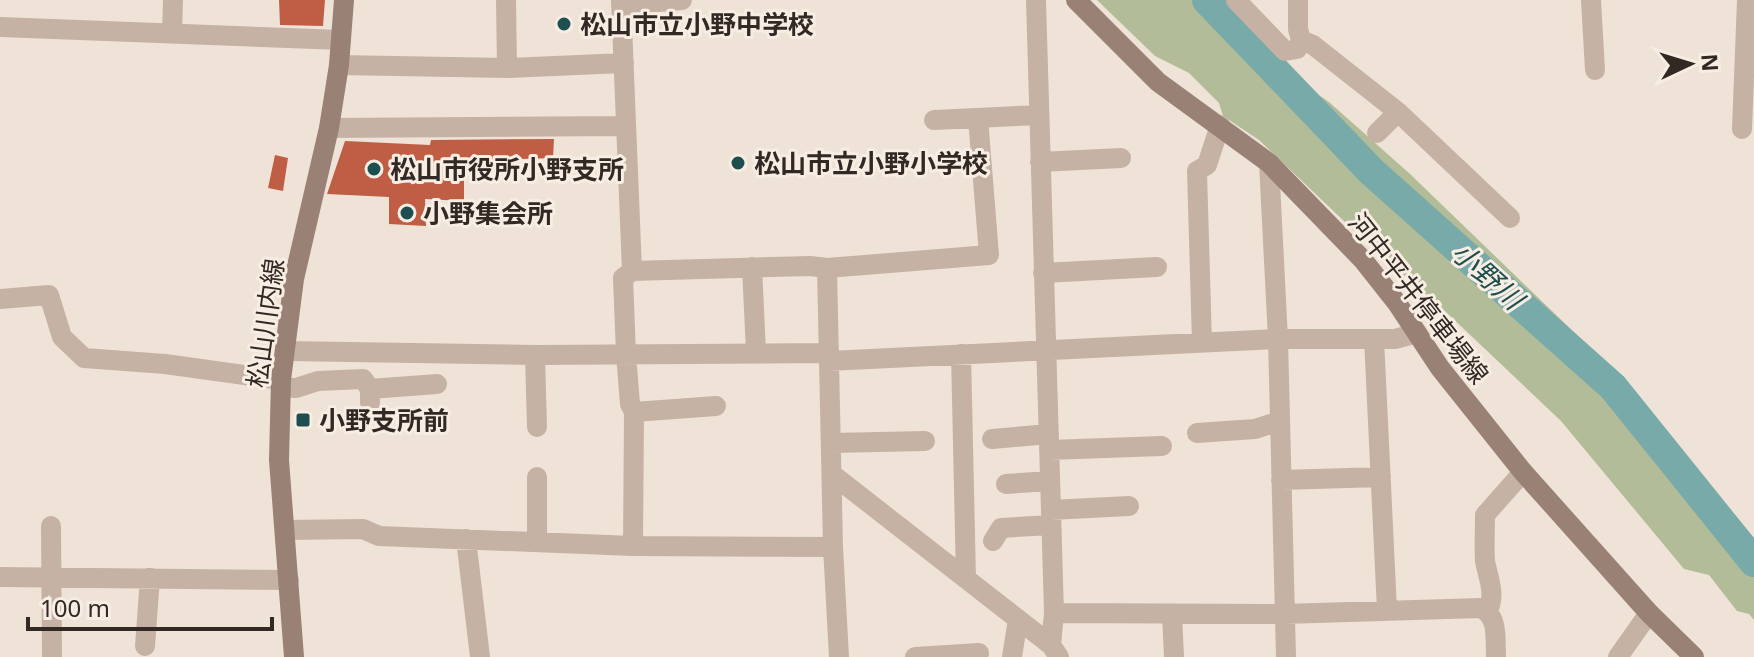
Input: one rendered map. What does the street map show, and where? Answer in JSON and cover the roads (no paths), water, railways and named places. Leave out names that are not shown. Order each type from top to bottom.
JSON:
[{"type":"main road","name":"松山川内線","points":[[294,657],[279,460],[281,384],[294,279],[329,128],[339,65],[344,0]]},
{"type":"main road","name":"河中平井停車場線","points":[[1076,0],[1158,82],[1269,163],[1363,260],[1440,368],[1523,472],[1649,613],[1694,657]]},
{"type":"street","points":[[172,33],[173,0]]},
{"type":"street","points":[[506,0],[507,68]]},
{"type":"street","points":[[632,271],[621,2],[682,0]]},
{"type":"street","points":[[1036,0],[1055,651]]},
{"type":"street","points":[[1236,0],[1285,51],[1297,49],[1301,40],[1298,0]]},
{"type":"street","points":[[1591,0],[1595,70]]},
{"type":"street","points":[[1742,129],[1747,0]]},
{"type":"street","points":[[0,27],[341,40]]},
{"type":"street","points":[[1301,40],[1313,45],[1493,189],[1510,218]]},
{"type":"street","points":[[339,65],[507,68],[624,63]]},
{"type":"street","points":[[1377,133],[1398,112]]},
{"type":"street","points":[[934,120],[1039,115]]},
{"type":"street","points":[[633,546],[634,412],[630,404],[623,278],[632,271],[827,268],[989,255],[978,118]]},
{"type":"street","points":[[1202,343],[1197,171],[1207,165],[1220,125]]},
{"type":"street","points":[[329,128],[625,126]]},
{"type":"street","points":[[1040,162],[1121,158]]},
{"type":"street","points":[[1269,163],[1278,339],[1286,657]]},
{"type":"street","points":[[752,267],[756,352]]},
{"type":"street","points":[[1043,273],[1157,267]]},
{"type":"street","points":[[827,268],[833,547],[839,657]]},
{"type":"street","points":[[0,299],[49,295],[62,337],[84,358],[165,364],[296,388],[318,381],[363,379],[370,396],[437,384]]},
{"type":"street","points":[[285,351],[535,355],[756,352],[828,357],[1045,352],[1278,339],[1395,339],[1417,333]]},
{"type":"street","points":[[1374,339],[1387,610]]},
{"type":"street","points":[[961,354],[966,579]]},
{"type":"street","points":[[535,355],[537,427]]},
{"type":"street","points":[[634,412],[716,406]]},
{"type":"street","points":[[1197,433],[1255,429],[1280,421]]},
{"type":"street","points":[[992,439],[1162,446]]},
{"type":"street","points":[[832,443],[925,441]]},
{"type":"street","points":[[1488,611],[1492,603],[1491,579],[1485,562],[1485,515],[1523,472]]},
{"type":"street","points":[[833,475],[1055,651]]},
{"type":"street","points":[[537,477],[537,540]]},
{"type":"street","points":[[1281,480],[1381,477]]},
{"type":"street","points":[[1006,484],[1050,481]]},
{"type":"street","points":[[993,541],[1001,528],[1129,506]]},
{"type":"street","points":[[51,526],[52,657]]},
{"type":"street","points":[[285,530],[363,529],[379,536],[633,546],[833,547]]},
{"type":"street","points":[[466,539],[480,657]]},
{"type":"street","points":[[0,577],[289,580]]},
{"type":"street","points":[[145,646],[150,578]]},
{"type":"street","points":[[1054,613],[1284,614],[1480,608],[1488,611],[1494,620],[1496,657]]},
{"type":"street","points":[[1618,657],[1649,613]]},
{"type":"street","points":[[1172,614],[1174,657]]},
{"type":"street","points":[[1012,657],[1018,619]]},
{"type":"street","points":[[915,657],[979,653]]},
{"type":"waterway","name":"小野川","points":[[1207,0],[1372,172],[1613,387],[1754,562]]},
{"type":"place","name":"松山市立小野中学校","points":[[564,24]]},
{"type":"place","name":"松山市立小野小学校","points":[[738,163]]},
{"type":"place","name":"松山市役所小野支所","points":[[374,169]]},
{"type":"place","name":"小野集会所","points":[[407,213]]},
{"type":"place","name":"小野支所前","points":[[303,420]]}]
